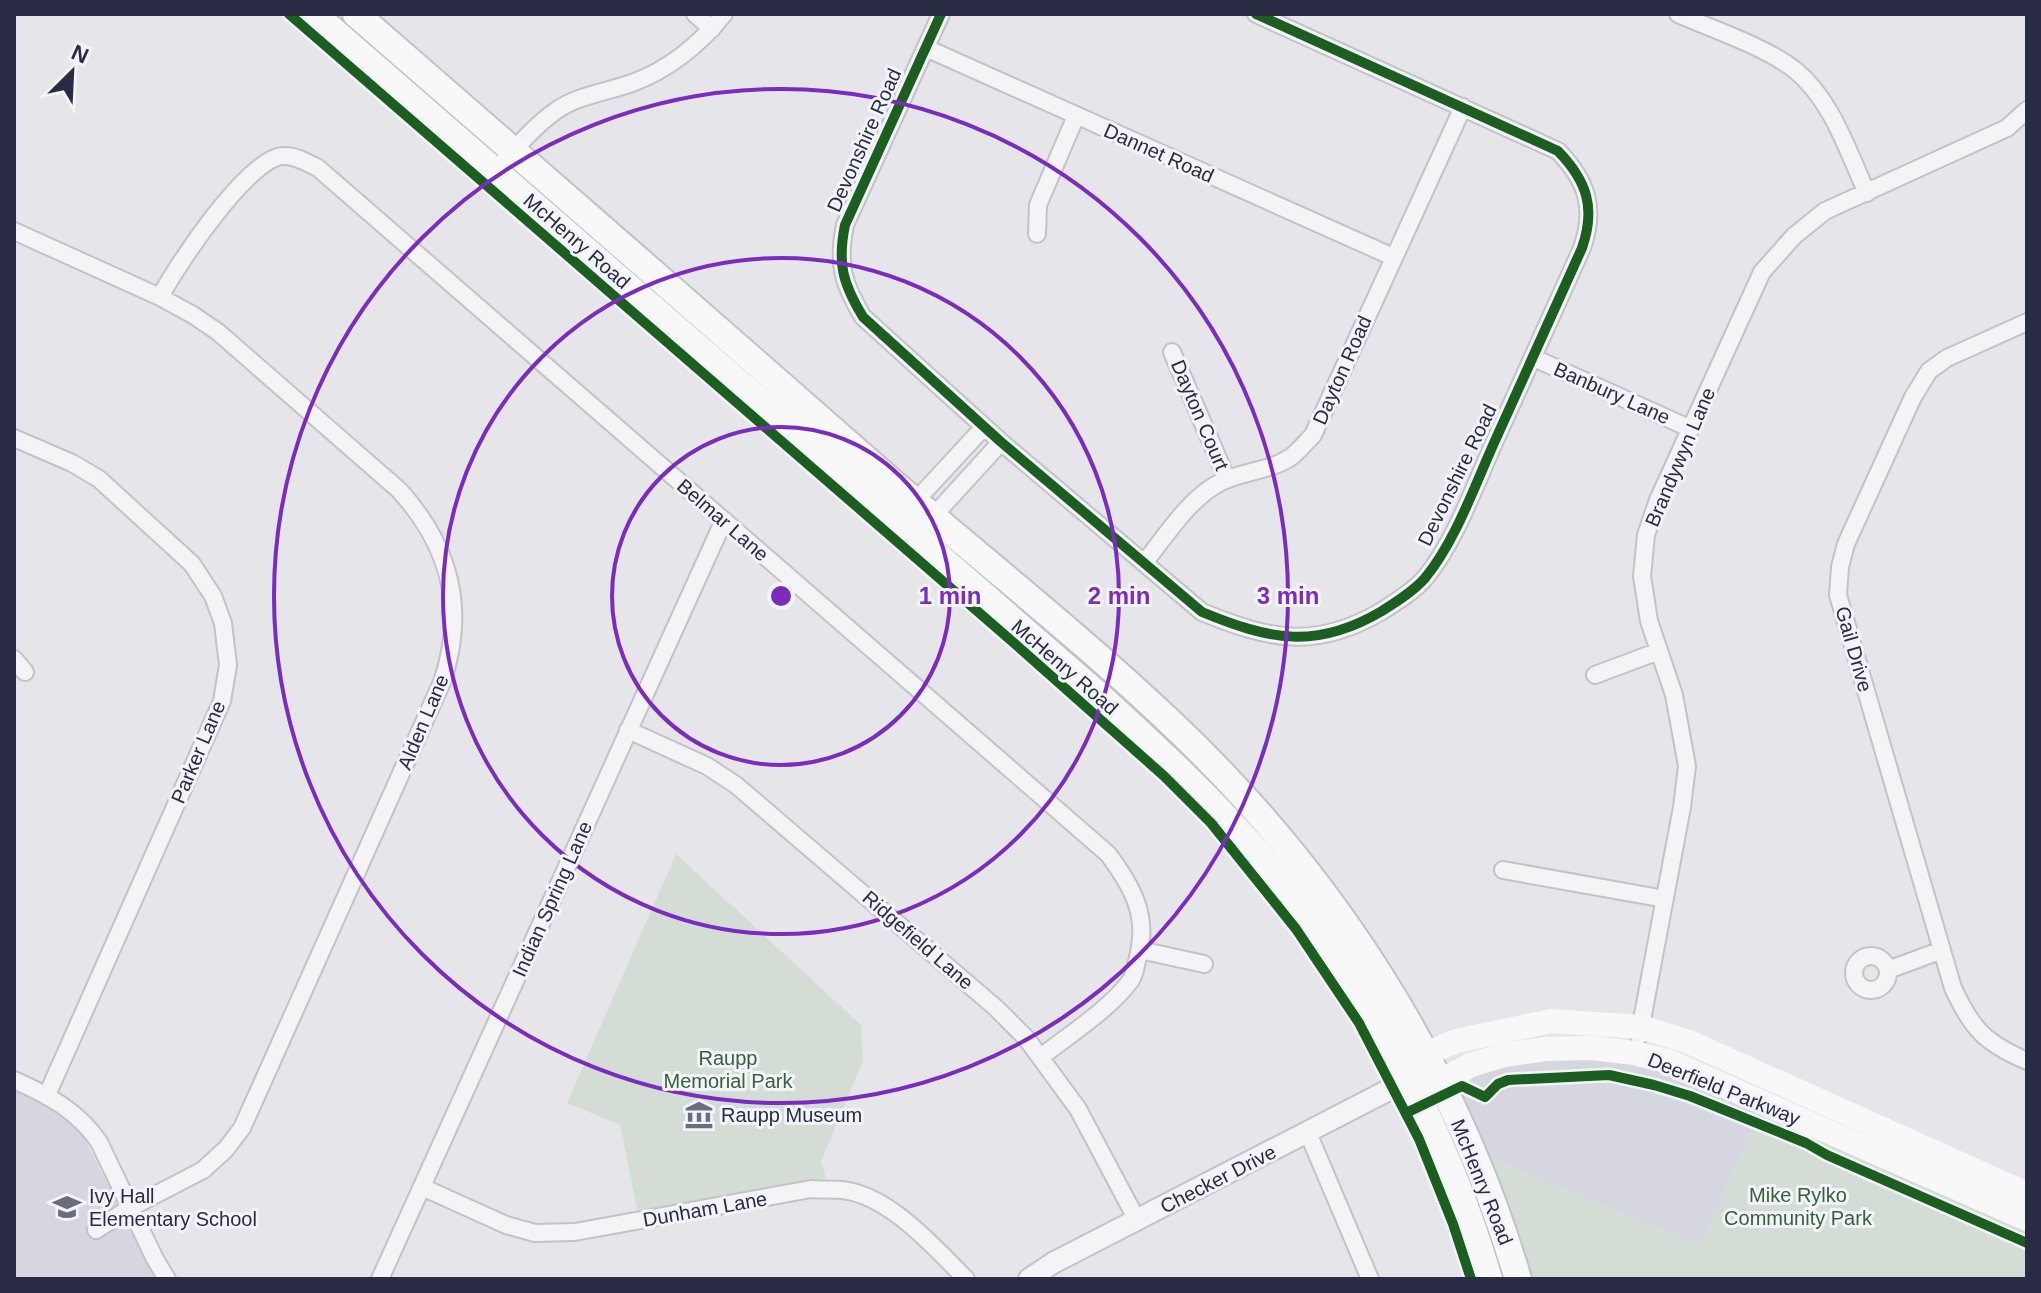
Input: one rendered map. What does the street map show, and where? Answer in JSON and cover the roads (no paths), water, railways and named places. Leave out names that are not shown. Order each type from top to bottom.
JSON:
[{"type":"main road","name":"McHenry Road","points":[[314,14],[1123,717],[1229,821],[1320,934],[1383,1031],[1432,1127],[1489,1279]]},
{"type":"main road","name":"McHenry Road","points":[[356,14],[1170,722],[1241,793],[1309,872],[1340,915],[1382,977],[1426,1054],[1487,1186],[1518,1279]]},
{"type":"main road","name":"Deerfield Parkway","points":[[1426,1054],[1456,1041],[1551,1021],[1641,1027],[1689,1042],[2025,1187]]},
{"type":"main road","name":"Deerfield Parkway","points":[[1408,1080],[1440,1081],[1471,1065],[1532,1051],[1591,1048],[1634,1053],[1670,1062],[2027,1219]]},
{"type":"main road","points":[[1408,1080],[1426,1054]]},
{"type":"street","points":[[695,14],[712,29]]},
{"type":"street","points":[[496,170],[513,150],[558,110],[666,67],[712,29],[724,14]]},
{"type":"street","name":"Devonshire Road","points":[[941,14],[845,225],[840,262],[847,291],[863,317],[984,427],[1202,612],[1239,627],[1280,636],[1314,637],[1354,627],[1395,603],[1425,578],[1451,536],[1534,358],[1582,248],[1587,234],[1589,208],[1575,169],[1558,151],[1256,14]]},
{"type":"street","points":[[1678,14],[1774,57],[1796,71],[1827,107],[1867,193]]},
{"type":"street","name":"Dannet Road","points":[[926,48],[1393,257]]},
{"type":"street","name":"Dayton Road","points":[[1144,563],[1198,498],[1227,479],[1291,457],[1313,435],[1463,107]]},
{"type":"street","name":"Brandywyn Lane","points":[[1634,1053],[1665,899],[1687,766],[1680,720],[1649,621],[1642,576],[1646,535],[1658,500],[1762,272],[1794,236],[1825,211],[2007,128],[2027,110]]},
{"type":"street","points":[[1037,234],[1038,205],[1076,116]]},
{"type":"street","name":"Belmar Lane","points":[[160,297],[189,247],[267,160],[283,156],[305,161],[318,168],[1108,854],[1126,878],[1137,901],[1142,925],[1140,950],[1132,978],[1112,1000],[1041,1057]]},
{"type":"street","name":"Alden Lane","points":[[14,231],[160,297],[218,332],[399,490],[414,507],[441,552],[450,580],[454,614],[450,651],[442,682],[242,1128],[226,1149],[203,1170],[130,1208],[96,1230]]},
{"type":"street","name":"Gail Drive","points":[[2027,322],[1947,358],[1929,371],[1907,410],[1846,544],[1838,595],[1953,988],[1965,1014],[1978,1032],[1999,1049],[2027,1061]]},
{"type":"street","name":"Dayton Court","points":[[1172,352],[1227,479]]},
{"type":"street","name":"Banbury Lane","points":[[1534,358],[1691,429]]},
{"type":"street","points":[[906,529],[984,427]]},
{"type":"street","name":"Parker Lane","points":[[14,438],[72,463],[99,479],[192,564],[213,596],[223,623],[228,665],[222,701],[47,1095]]},
{"type":"street","points":[[906,529],[924,509],[1001,442]]},
{"type":"street","name":"Indian Spring Lane","points":[[380,1279],[724,520]]},
{"type":"street","points":[[1595,675],[1659,651]]},
{"type":"street","name":"Ridgefield Lane","points":[[628,730],[707,766],[747,793],[996,1008],[1041,1057],[1078,1109],[1137,1220]]},
{"type":"street","points":[[1503,870],[1665,899]]},
{"type":"street","points":[[1140,950],[1204,964]]},
{"type":"street","points":[[1888,970],[1942,950]]},
{"type":"street","points":[[14,1080],[47,1095],[88,1126],[99,1142],[167,1279]]},
{"type":"street","name":"Checker Drive","points":[[1029,1279],[1053,1263],[1408,1080]]},
{"type":"street","points":[[1308,1133],[1370,1279]]},
{"type":"street","name":"Dunham Lane","points":[[422,1187],[506,1225],[535,1233],[575,1232],[811,1189],[843,1190],[869,1197],[894,1212],[966,1279]]},
{"type":"place","name":"Raupp Museum","points":[[699,1115]]},
{"type":"place","name":"Ivy Hall Elementary School","points":[[67,1207]]},
{"type":"park label","name":"Raupp Memorial Park","points":[[728,1070]]},
{"type":"park label","name":"Mike Rylko Community Park","points":[[1798,1206]]}]
